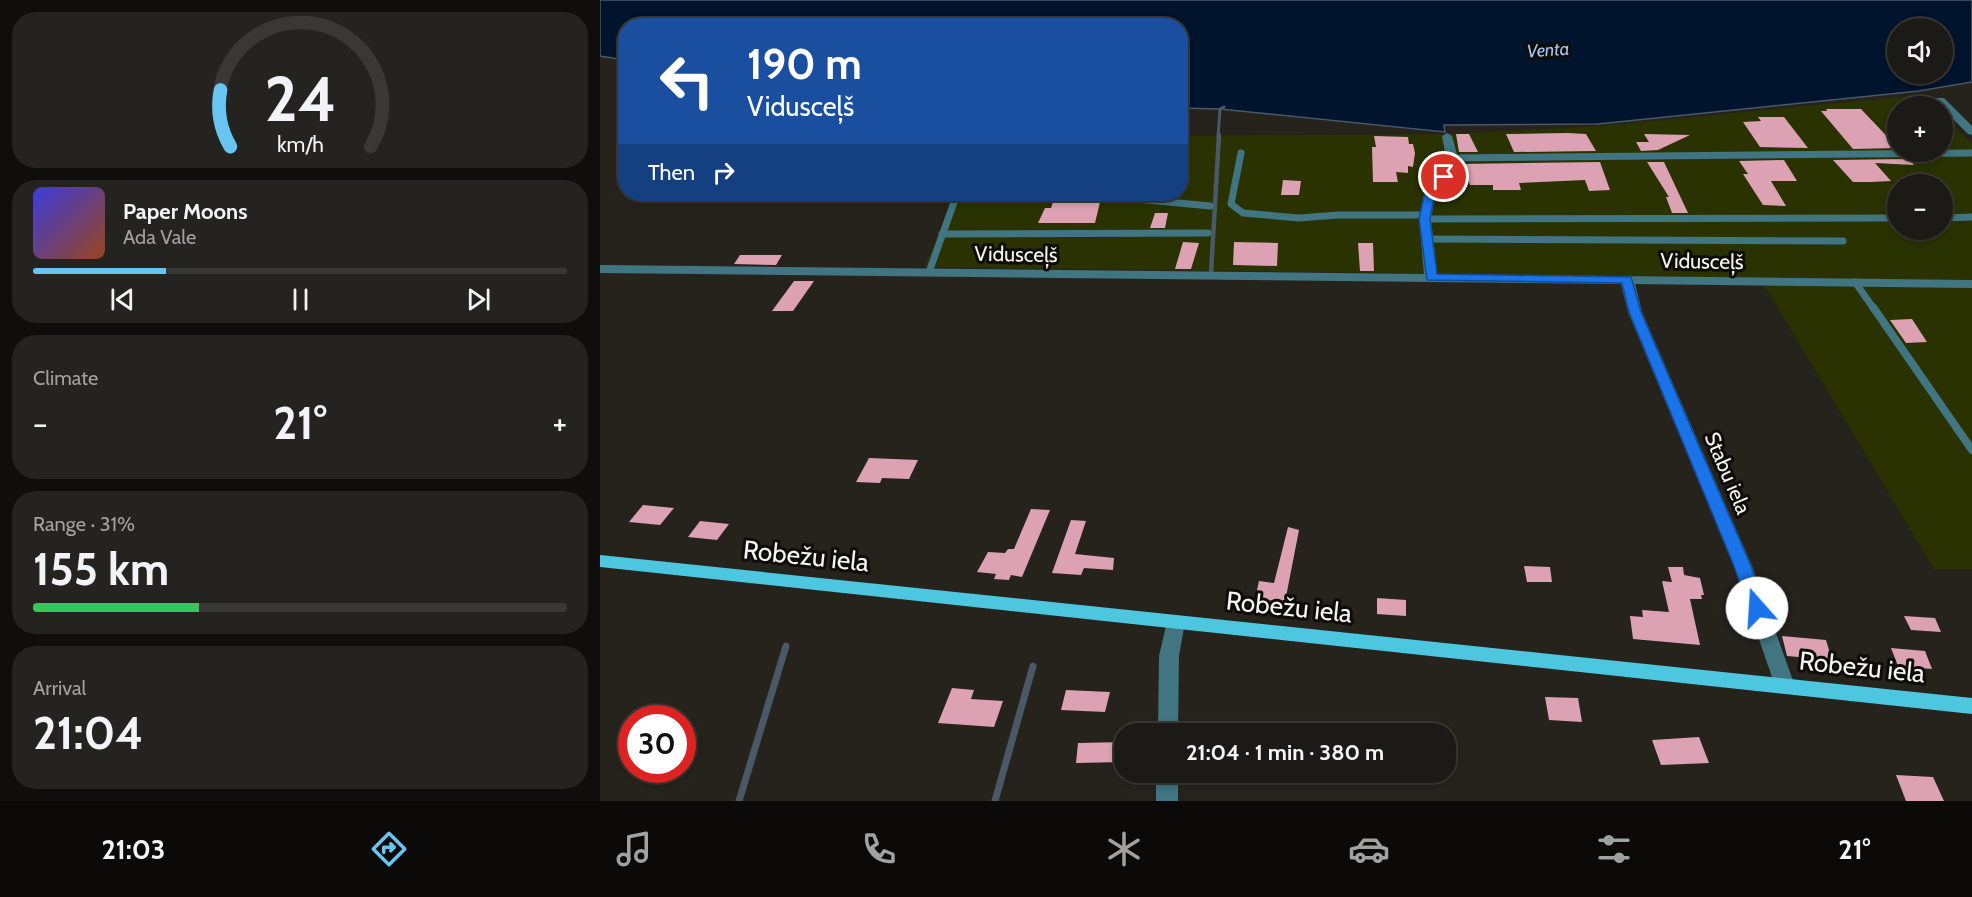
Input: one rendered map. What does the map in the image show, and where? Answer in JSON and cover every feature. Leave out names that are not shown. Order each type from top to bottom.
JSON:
[{"type":"main road","name":"Robežu iela","points":[[600,561],[1972,706]]},
{"type":"street","points":[[1953,113],[1972,132]]},
{"type":"street","points":[[1431,278],[1425,217],[1429,196],[1444,177],[1452,158],[1447,136]]},
{"type":"street","name":"Vidusceļš","points":[[602,271],[929,272],[1972,284]]},
{"type":"street","name":"Stabu iela","points":[[1627,280],[1635,312],[1743,566],[1785,686]]},
{"type":"street","points":[[1168,723],[1169,656],[1176,622]]},
{"type":"street","points":[[1167,783],[1167,801]]},
{"type":"lane","points":[[1241,153],[1231,204],[1242,213],[1299,218],[1338,215],[1887,218]]},
{"type":"lane","points":[[1452,158],[1972,153]]},
{"type":"lane","points":[[929,272],[954,201]]},
{"type":"lane","points":[[1158,201],[1210,206]]},
{"type":"lane","points":[[1953,218],[1972,217]]},
{"type":"lane","points":[[942,234],[1208,232]]},
{"type":"lane","points":[[1427,239],[1844,241]]},
{"type":"lane","points":[[1856,282],[1972,450]]},
{"type":"green space","points":[[1887,98],[1887,162],[1953,162],[1953,125],[1972,144],[1972,569],[1934,569],[1760,278],[924,267],[953,201],[1188,201],[1188,136],[1451,134],[1600,126]]},
{"type":"water","name":"Venta","points":[[600,0],[1972,0],[1972,82],[1919,91],[1598,124],[1444,125],[1445,132],[1220,109],[1188,108],[1188,18],[618,18],[618,59],[600,56]]},
{"type":"building","points":[[1826,109],[1861,109],[1887,136],[1887,148],[1853,149],[1821,111],[1827,111]]},
{"type":"building","points":[[1758,117],[1784,117],[1808,148],[1760,147],[1743,122],[1761,121]]},
{"type":"building","points":[[1456,134],[1469,134],[1478,152],[1459,152]]},
{"type":"building","points":[[1506,134],[1586,134],[1596,151],[1514,152]]},
{"type":"building","points":[[1644,134],[1690,135],[1658,150],[1641,151],[1636,142],[1649,142]]},
{"type":"building","points":[[1374,136],[1408,137],[1409,144],[1413,144],[1415,153],[1413,167],[1408,166],[1408,173],[1396,172],[1398,182],[1373,182],[1372,147],[1376,147]]},
{"type":"building","points":[[1887,159],[1887,162],[1912,162],[1914,165],[1875,163],[1887,176],[1887,181],[1853,182],[1833,160]]},
{"type":"building","points":[[1784,160],[1797,181],[1771,181],[1786,206],[1763,205],[1743,174],[1748,174],[1739,161]]},
{"type":"building","points":[[1600,162],[1610,190],[1589,191],[1585,180],[1519,183],[1521,190],[1493,190],[1493,185],[1470,185],[1467,176],[1453,175],[1458,164]]},
{"type":"building","points":[[1647,162],[1664,162],[1688,213],[1672,213],[1666,197],[1669,197]]},
{"type":"building","points":[[1283,180],[1301,181],[1299,195],[1281,195]]},
{"type":"building","points":[[1053,202],[1100,202],[1095,223],[1038,223],[1045,208],[1051,208]]},
{"type":"building","points":[[1155,213],[1168,213],[1165,228],[1150,228]]},
{"type":"building","points":[[1183,242],[1199,243],[1191,269],[1175,269]]},
{"type":"building","points":[[1234,242],[1278,243],[1277,266],[1233,265]]},
{"type":"building","points":[[1358,243],[1373,243],[1374,271],[1360,271]]},
{"type":"building","points":[[740,255],[782,255],[776,265],[734,264]]},
{"type":"building","points":[[794,281],[814,281],[793,311],[772,311]]},
{"type":"building","points":[[1912,319],[1927,342],[1906,343],[1890,320]]},
{"type":"building","points":[[869,458],[918,460],[909,479],[882,478],[880,483],[856,482]]},
{"type":"building","points":[[643,505],[674,508],[660,525],[629,522]]},
{"type":"building","points":[[1031,509],[1050,510],[1022,577],[1011,575],[1009,580],[994,579],[996,574],[977,572],[988,552],[1005,553],[1008,549],[1014,549]]},
{"type":"building","points":[[1071,520],[1086,521],[1075,554],[1114,558],[1113,570],[1084,568],[1081,575],[1052,573]]},
{"type":"building","points":[[700,521],[729,524],[717,540],[688,537]]},
{"type":"building","points":[[1288,527],[1299,530],[1285,602],[1255,599],[1259,581],[1274,583]]},
{"type":"building","points":[[1524,566],[1550,567],[1552,582],[1527,582]]},
{"type":"building","points":[[1668,567],[1683,567],[1684,575],[1700,578],[1704,595],[1701,595],[1702,599],[1690,599],[1700,645],[1633,639],[1630,616],[1643,617],[1642,610],[1669,612],[1662,581],[1672,582]]},
{"type":"building","points":[[1377,598],[1406,600],[1406,616],[1377,614]]},
{"type":"building","points":[[1904,616],[1935,618],[1941,632],[1911,630]]},
{"type":"building","points":[[1782,636],[1826,640],[1832,660],[1787,656]]},
{"type":"building","points":[[1891,648],[1925,651],[1932,669],[1898,666]]},
{"type":"building","points":[[952,688],[974,690],[971,699],[1003,701],[994,727],[938,723]]},
{"type":"building","points":[[1066,690],[1110,692],[1105,712],[1061,710]]},
{"type":"building","points":[[1545,697],[1578,698],[1582,722],[1549,720]]},
{"type":"building","points":[[1699,737],[1709,763],[1661,765],[1652,740]]},
{"type":"building","points":[[1114,742],[1114,762],[1076,763],[1078,743]]},
{"type":"building","points":[[1896,775],[1933,777],[1944,801],[1906,801]]},
{"type":"waterway","points":[[1218,137],[1220,109],[1224,107]]},
{"type":"waterway","points":[[1211,273],[1219,135]]},
{"type":"waterway","points":[[739,801],[786,646]]},
{"type":"waterway","points":[[995,801],[1033,666]]},
{"type":"route","points":[[1444,177],[1429,196],[1425,219],[1431,278],[1627,280],[1635,312],[1743,566],[1757,608]]}]
